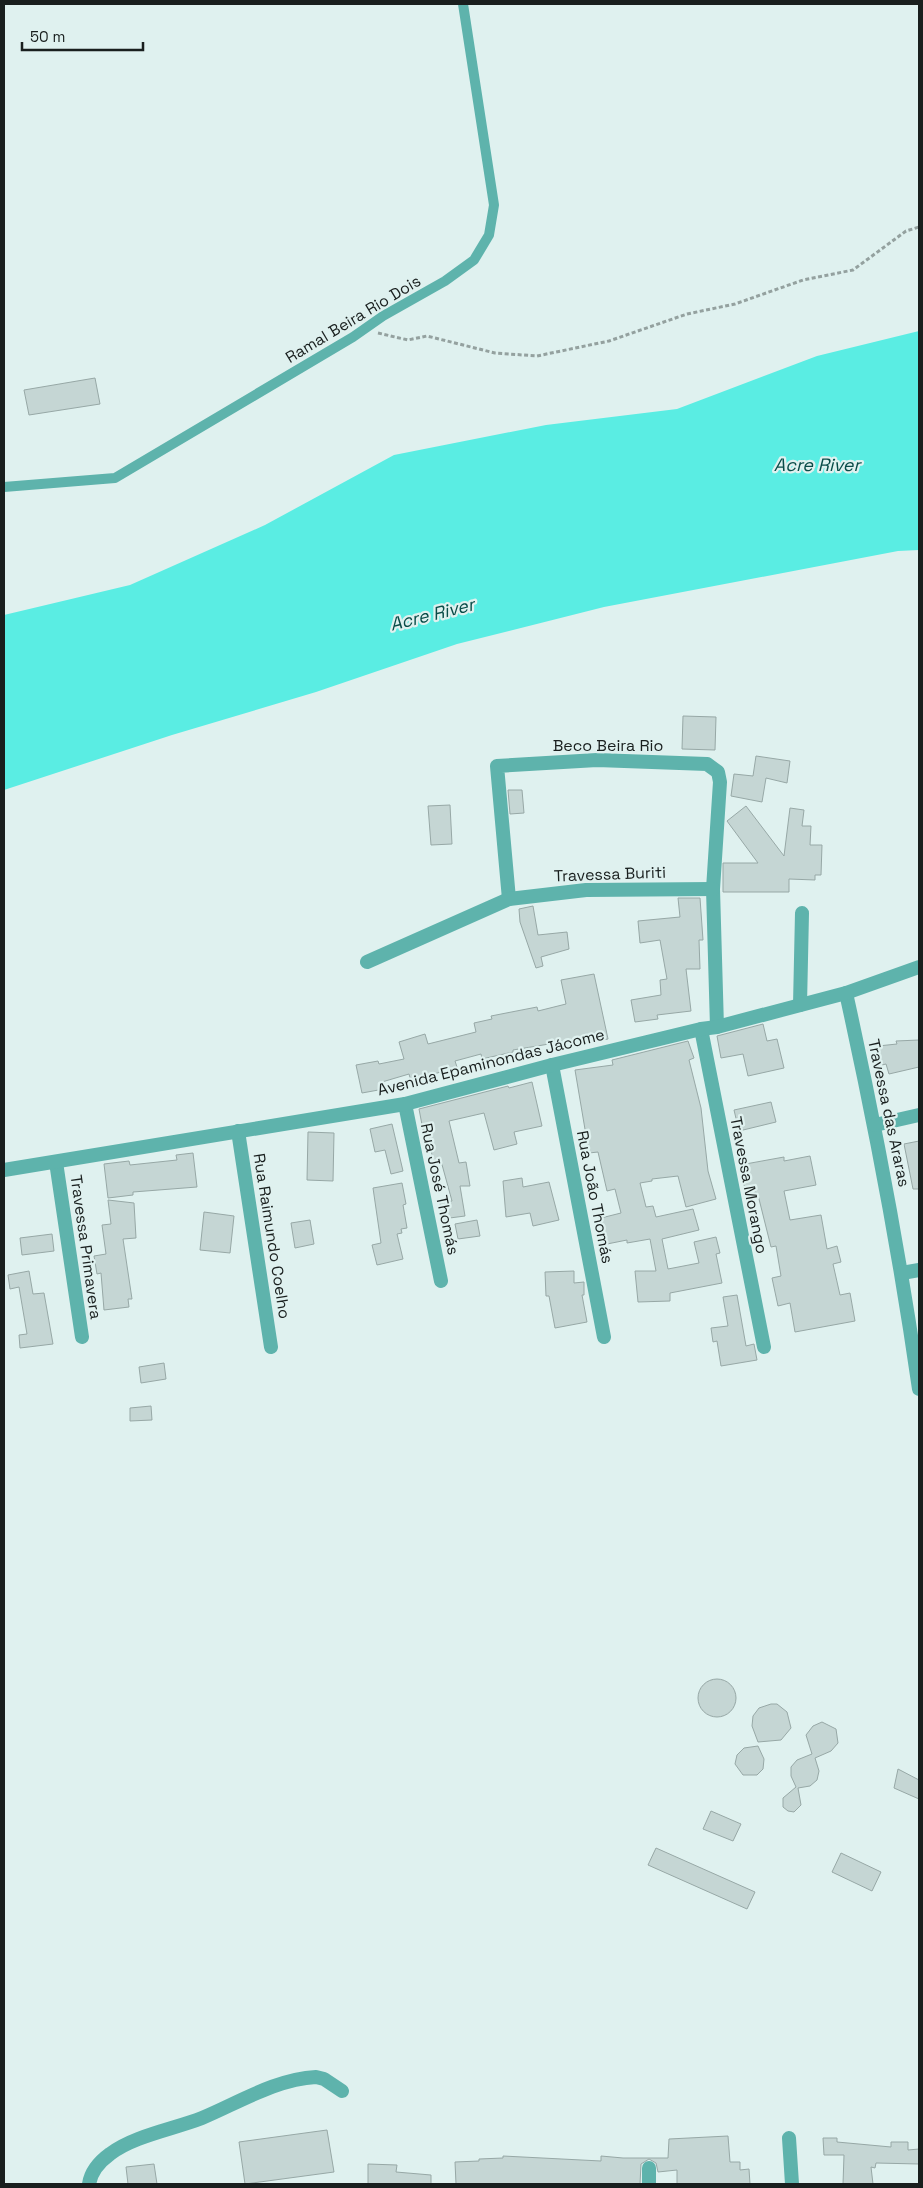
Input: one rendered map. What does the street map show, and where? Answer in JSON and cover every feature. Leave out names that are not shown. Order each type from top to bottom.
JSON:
[{"type":"street","name":"Beco Beira Rio","points":[[509,899],[496,766],[597,760],[707,764],[718,772],[720,782],[713,889]]},
{"type":"street","name":"Travessa Buriti","points":[[367,962],[509,899],[586,890],[713,889]]},
{"type":"street","points":[[713,889],[718,1027]]},
{"type":"street","points":[[800,1005],[802,913]]},
{"type":"street","name":"Avenida Epaminondas Jácome","points":[[4,1170],[405,1104],[552,1065],[701,1029],[718,1027],[846,993],[919,967]]},
{"type":"street","name":"Travessa das Araras","points":[[846,993],[875,1125],[902,1273],[919,1389]]},
{"type":"street","name":"Travessa Morango","points":[[701,1029],[764,1347]]},
{"type":"street","name":"Rua João Thomás","points":[[552,1065],[604,1337]]},
{"type":"street","name":"Rua José Thomás","points":[[405,1104],[441,1281]]},
{"type":"street","points":[[875,1125],[919,1115]]},
{"type":"street","name":"Rua Raimundo Coelho","points":[[238,1131],[272,1347]]},
{"type":"street","name":"Travessa Primavera","points":[[56,1162],[82,1337]]},
{"type":"street","points":[[902,1273],[919,1270]]},
{"type":"street","points":[[89,2184],[95,2167],[111,2153],[202,2118],[264,2090],[316,2077],[331,2082],[342,2091]]},
{"type":"street","points":[[788,2138],[792,2184]]},
{"type":"street","points":[[649,2168],[650,2184]]},
{"type":"lane","name":"Ramal Beira Rio Dois","points":[[4,487],[115,478],[445,281],[474,260],[489,235],[494,205],[463,4]]},
{"type":"path","points":[[366,328],[386,337],[408,340],[427,336],[495,353],[537,356],[609,341],[687,314],[735,304],[803,280],[853,270],[906,231],[919,227]]},
{"type":"water","name":"Acre River","points":[[919,331],[919,550],[898,551],[604,607],[457,644],[316,692],[172,735],[4,790],[4,615],[130,585],[265,525],[394,455],[546,425],[677,409],[817,356]]},
{"type":"building","points":[[95,378],[100,404],[29,415],[24,390]]},
{"type":"building","points":[[683,716],[716,717],[715,750],[682,749]]},
{"type":"building","points":[[756,756],[790,761],[787,783],[766,778],[762,802],[731,796],[734,774],[753,776]]},
{"type":"building","points":[[508,790],[522,790],[524,813],[510,814]]},
{"type":"building","points":[[450,805],[452,844],[431,845],[428,806]]},
{"type":"building","points":[[746,806],[784,856],[790,808],[804,810],[802,826],[811,826],[810,845],[822,845],[821,875],[815,875],[815,880],[789,879],[789,892],[723,892],[723,863],[758,863],[727,821]]},
{"type":"building","points":[[678,898],[700,898],[703,940],[699,940],[700,969],[686,969],[691,1011],[657,1015],[658,1019],[635,1022],[631,1000],[661,995],[660,980],[667,979],[660,940],[640,943],[638,921],[680,917]]},
{"type":"building","points":[[533,906],[538,935],[567,932],[569,949],[541,957],[543,966],[536,968],[520,922],[519,909]]},
{"type":"building","points":[[594,974],[608,1039],[581,1044],[580,1040],[550,1047],[549,1044],[513,1050],[513,1052],[482,1059],[481,1054],[455,1061],[457,1067],[411,1081],[409,1074],[382,1082],[384,1089],[362,1093],[356,1065],[378,1061],[379,1064],[404,1059],[399,1042],[425,1034],[428,1044],[476,1032],[474,1023],[492,1019],[491,1016],[537,1007],[538,1011],[566,1004],[561,980]]},
{"type":"building","points":[[763,1024],[767,1041],[777,1039],[784,1068],[748,1076],[743,1054],[721,1058],[717,1036]]},
{"type":"building","points":[[919,1040],[919,1067],[889,1074],[886,1064],[882,1065],[878,1046],[897,1044],[896,1041]]},
{"type":"building","points":[[688,1041],[694,1058],[689,1060],[701,1108],[708,1171],[716,1199],[686,1207],[678,1176],[652,1179],[652,1181],[640,1183],[646,1207],[653,1206],[656,1217],[693,1209],[699,1230],[662,1239],[668,1269],[699,1263],[694,1242],[716,1237],[720,1253],[716,1254],[722,1283],[670,1293],[670,1301],[638,1302],[635,1271],[656,1271],[650,1239],[627,1243],[627,1240],[607,1244],[601,1218],[621,1213],[615,1189],[607,1191],[598,1152],[589,1153],[575,1070],[613,1065],[612,1060]]},
{"type":"building","points":[[532,1082],[542,1126],[514,1132],[517,1144],[494,1150],[484,1113],[449,1121],[459,1163],[466,1162],[470,1186],[460,1186],[465,1216],[442,1219],[440,1203],[452,1201],[441,1161],[433,1162],[428,1129],[423,1130],[419,1109],[508,1086],[509,1088]]},
{"type":"building","points":[[771,1102],[776,1122],[739,1131],[734,1110]]},
{"type":"building","points":[[392,1124],[403,1171],[391,1174],[385,1150],[375,1152],[370,1129]]},
{"type":"building","points":[[308,1132],[334,1133],[333,1181],[307,1180]]},
{"type":"building","points":[[919,1141],[919,1189],[913,1189],[904,1144]]},
{"type":"building","points":[[193,1153],[197,1187],[133,1192],[133,1195],[108,1198],[104,1164],[129,1161],[130,1165],[177,1160],[176,1155]]},
{"type":"building","points":[[810,1156],[816,1185],[784,1191],[790,1220],[821,1215],[827,1249],[837,1246],[841,1262],[833,1264],[840,1295],[850,1293],[855,1321],[795,1332],[790,1303],[778,1306],[772,1278],[781,1276],[776,1246],[771,1247],[758,1195],[756,1195],[756,1192],[746,1194],[740,1165],[784,1157],[784,1161]]},
{"type":"building","points":[[522,1178],[523,1187],[549,1182],[559,1220],[533,1226],[530,1213],[506,1217],[503,1181]]},
{"type":"building","points":[[402,1183],[406,1204],[403,1205],[407,1228],[401,1229],[402,1233],[397,1234],[403,1259],[377,1265],[372,1245],[381,1243],[373,1188]]},
{"type":"building","points":[[108,1200],[134,1203],[136,1238],[123,1239],[132,1299],[128,1299],[129,1307],[104,1310],[101,1273],[97,1274],[94,1256],[106,1254],[102,1225],[111,1224]]},
{"type":"building","points":[[204,1212],[234,1216],[230,1253],[200,1250]]},
{"type":"building","points":[[310,1220],[314,1244],[295,1248],[291,1223]]},
{"type":"building","points":[[477,1220],[480,1236],[458,1239],[455,1224]]},
{"type":"building","points":[[52,1234],[54,1251],[22,1255],[20,1238]]},
{"type":"building","points":[[29,1271],[33,1294],[44,1293],[53,1344],[20,1348],[19,1335],[27,1334],[19,1287],[10,1289],[8,1275]]},
{"type":"building","points":[[574,1271],[574,1283],[584,1282],[584,1295],[582,1295],[587,1322],[555,1328],[549,1296],[546,1296],[545,1272]]},
{"type":"building","points":[[737,1295],[746,1346],[754,1344],[757,1360],[721,1366],[717,1341],[713,1342],[711,1328],[728,1326],[723,1297]]},
{"type":"building","points":[[164,1363],[166,1379],[141,1383],[139,1367]]},
{"type":"building","points":[[151,1406],[152,1420],[130,1421],[130,1408]]},
{"type":"building","points":[[717,1679],[730,1685],[736,1698],[730,1711],[717,1717],[704,1711],[698,1698],[704,1685]]},
{"type":"building","points":[[777,1704],[787,1712],[791,1728],[781,1740],[758,1742],[752,1726],[753,1716],[759,1708]]},
{"type":"building","points":[[822,1722],[836,1729],[838,1743],[831,1751],[815,1758],[819,1771],[817,1780],[810,1786],[798,1788],[801,1805],[794,1812],[788,1811],[783,1807],[783,1798],[796,1787],[791,1776],[791,1767],[797,1760],[812,1754],[806,1735],[813,1726]]},
{"type":"building","points":[[758,1746],[764,1759],[763,1769],[757,1775],[743,1775],[735,1764],[737,1755],[744,1748]]},
{"type":"building","points":[[898,1769],[919,1780],[919,1799],[894,1788]]},
{"type":"building","points":[[711,1811],[741,1824],[733,1841],[703,1829]]},
{"type":"building","points":[[656,1848],[755,1892],[747,1909],[648,1865]]},
{"type":"building","points":[[841,1853],[881,1872],[872,1891],[832,1872]]},
{"type":"building","points":[[327,2130],[334,2172],[245,2184],[239,2142]]},
{"type":"building","points":[[728,2136],[730,2162],[740,2162],[740,2170],[749,2169],[750,2184],[677,2184],[677,2170],[658,2172],[656,2163],[649,2159],[641,2164],[640,2184],[456,2184],[455,2162],[503,2158],[503,2156],[601,2161],[601,2156],[668,2158],[669,2139]]},
{"type":"building","points":[[823,2138],[837,2138],[837,2142],[891,2147],[891,2142],[908,2142],[908,2150],[919,2149],[919,2164],[876,2163],[875,2168],[871,2167],[873,2184],[843,2184],[844,2155],[824,2155]]},
{"type":"building","points":[[154,2164],[157,2184],[128,2184],[126,2167]]},
{"type":"building","points":[[368,2164],[397,2165],[396,2172],[431,2175],[431,2184],[368,2184]]}]
